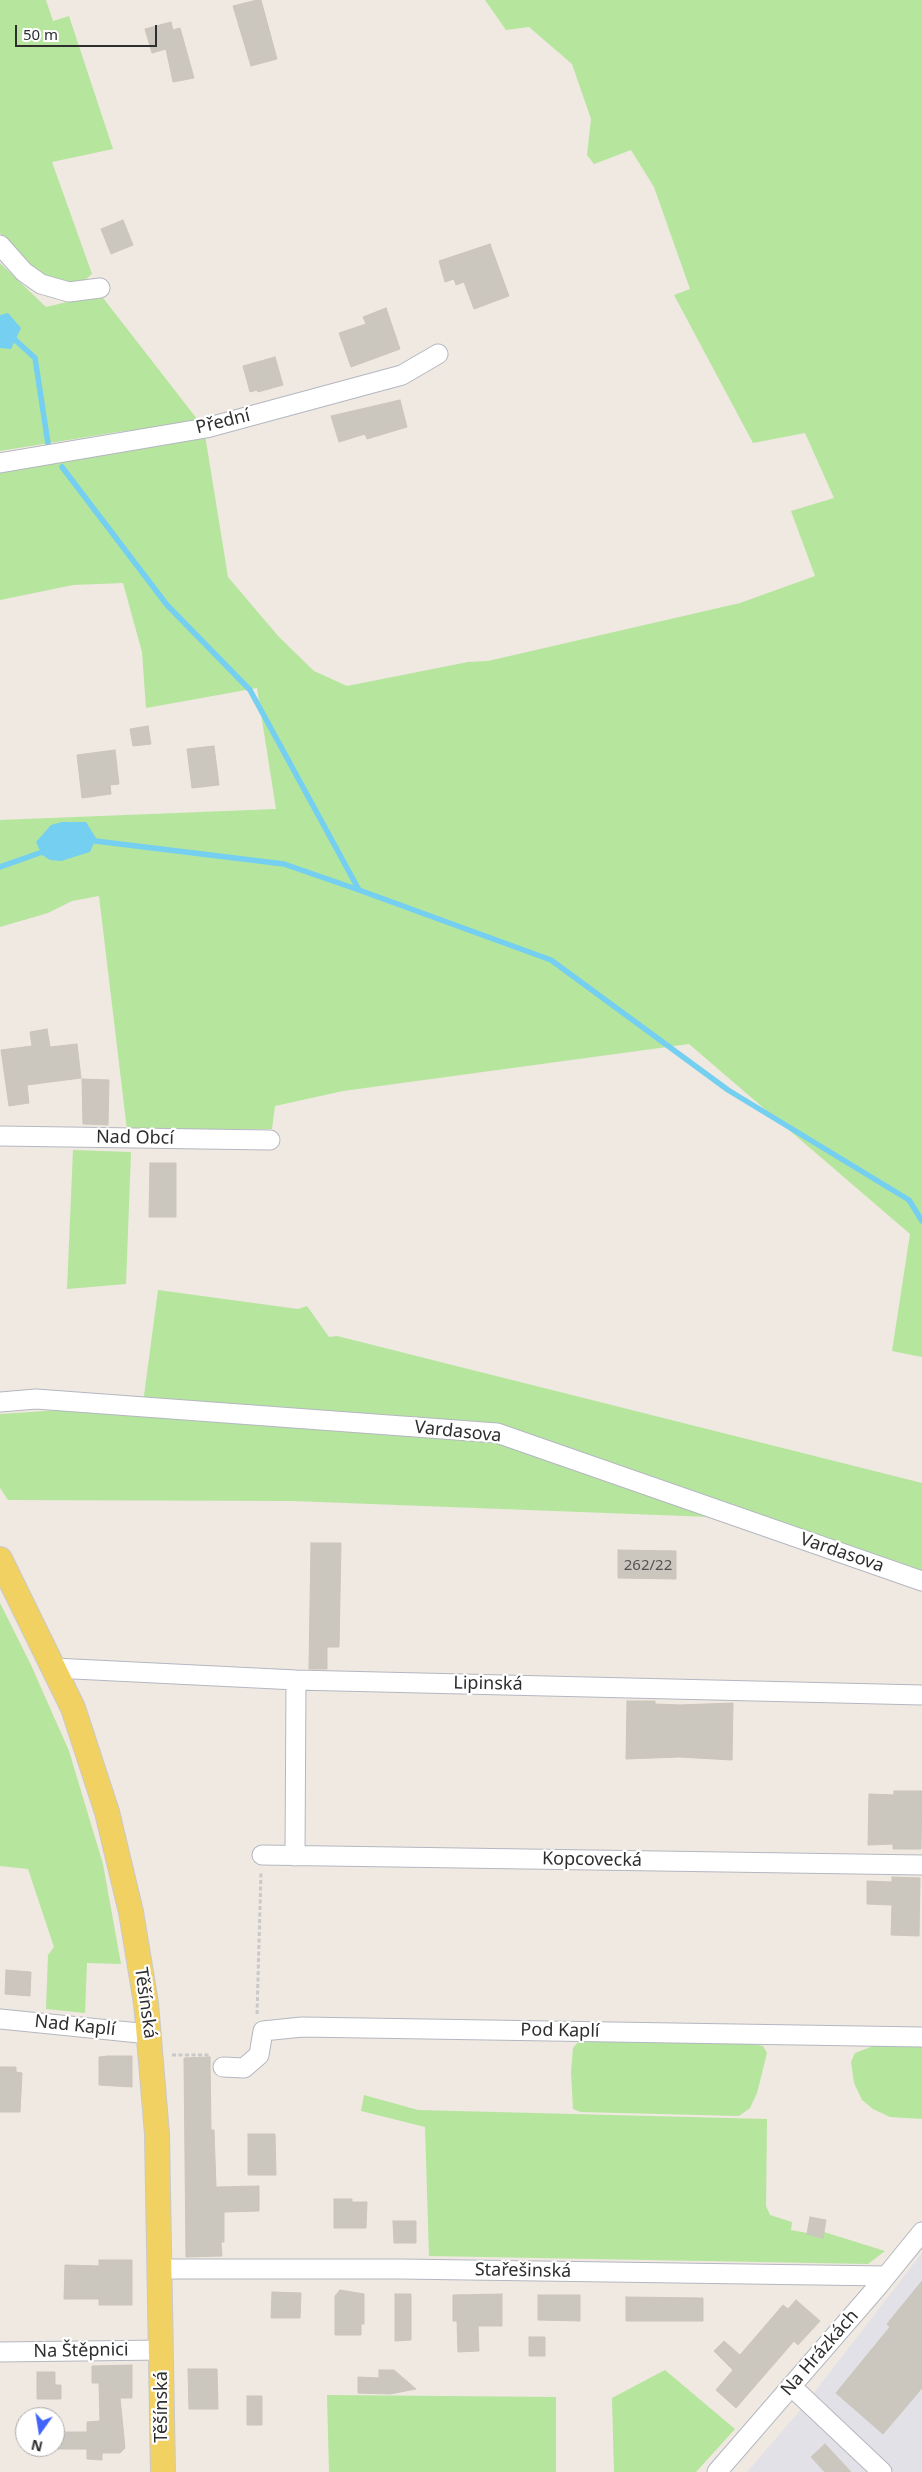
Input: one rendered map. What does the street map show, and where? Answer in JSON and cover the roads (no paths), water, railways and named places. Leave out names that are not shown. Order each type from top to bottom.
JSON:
[{"type":"main road","name":"Těšínská","points":[[0,1559],[73,1708],[107,1812],[131,1912],[146,2003],[157,2134],[163,2472]]},
{"type":"street","points":[[0,245],[24,272],[41,284],[69,292],[100,288]]},
{"type":"street","name":"Přední","points":[[0,463],[206,428],[402,375],[438,354]]},
{"type":"street","name":"Nad Obcí","points":[[0,1136],[270,1140]]},
{"type":"street","name":"Vardasova","points":[[0,1402],[36,1399],[496,1433],[922,1581]]},
{"type":"street","name":"Lipinská","points":[[54,1668],[296,1680],[922,1695]]},
{"type":"street","points":[[294,1856],[296,1680]]},
{"type":"street","name":"Kopcovecká","points":[[262,1855],[922,1865]]},
{"type":"street","name":"Nad Kaplí","points":[[0,2019],[149,2034]]},
{"type":"street","name":"Pod Kaplí","points":[[223,2067],[244,2068],[259,2055],[263,2031],[302,2027],[922,2037]]},
{"type":"street","name":"Na Hrázkách","points":[[717,2472],[922,2232]]},
{"type":"street","name":"Stařešinská","points":[[160,2269],[886,2276]]},
{"type":"street","name":"Na Štěpnici","points":[[0,2352],[162,2350]]},
{"type":"street","points":[[792,2386],[882,2472]]},
{"type":"water","points":[[8,313],[21,328],[11,349],[0,348],[0,315]]},
{"type":"water","points":[[62,822],[86,822],[96,838],[90,852],[61,861],[50,860],[42,855],[36,842],[51,825]]},
{"type":"waterway","points":[[0,326],[35,358],[49,450]]},
{"type":"waterway","points":[[62,467],[167,605],[250,690],[359,890],[551,960],[728,1090],[909,1200],[922,1221]]},
{"type":"waterway","points":[[87,840],[284,864],[359,890]]},
{"type":"waterway","points":[[0,867],[48,850]]}]
